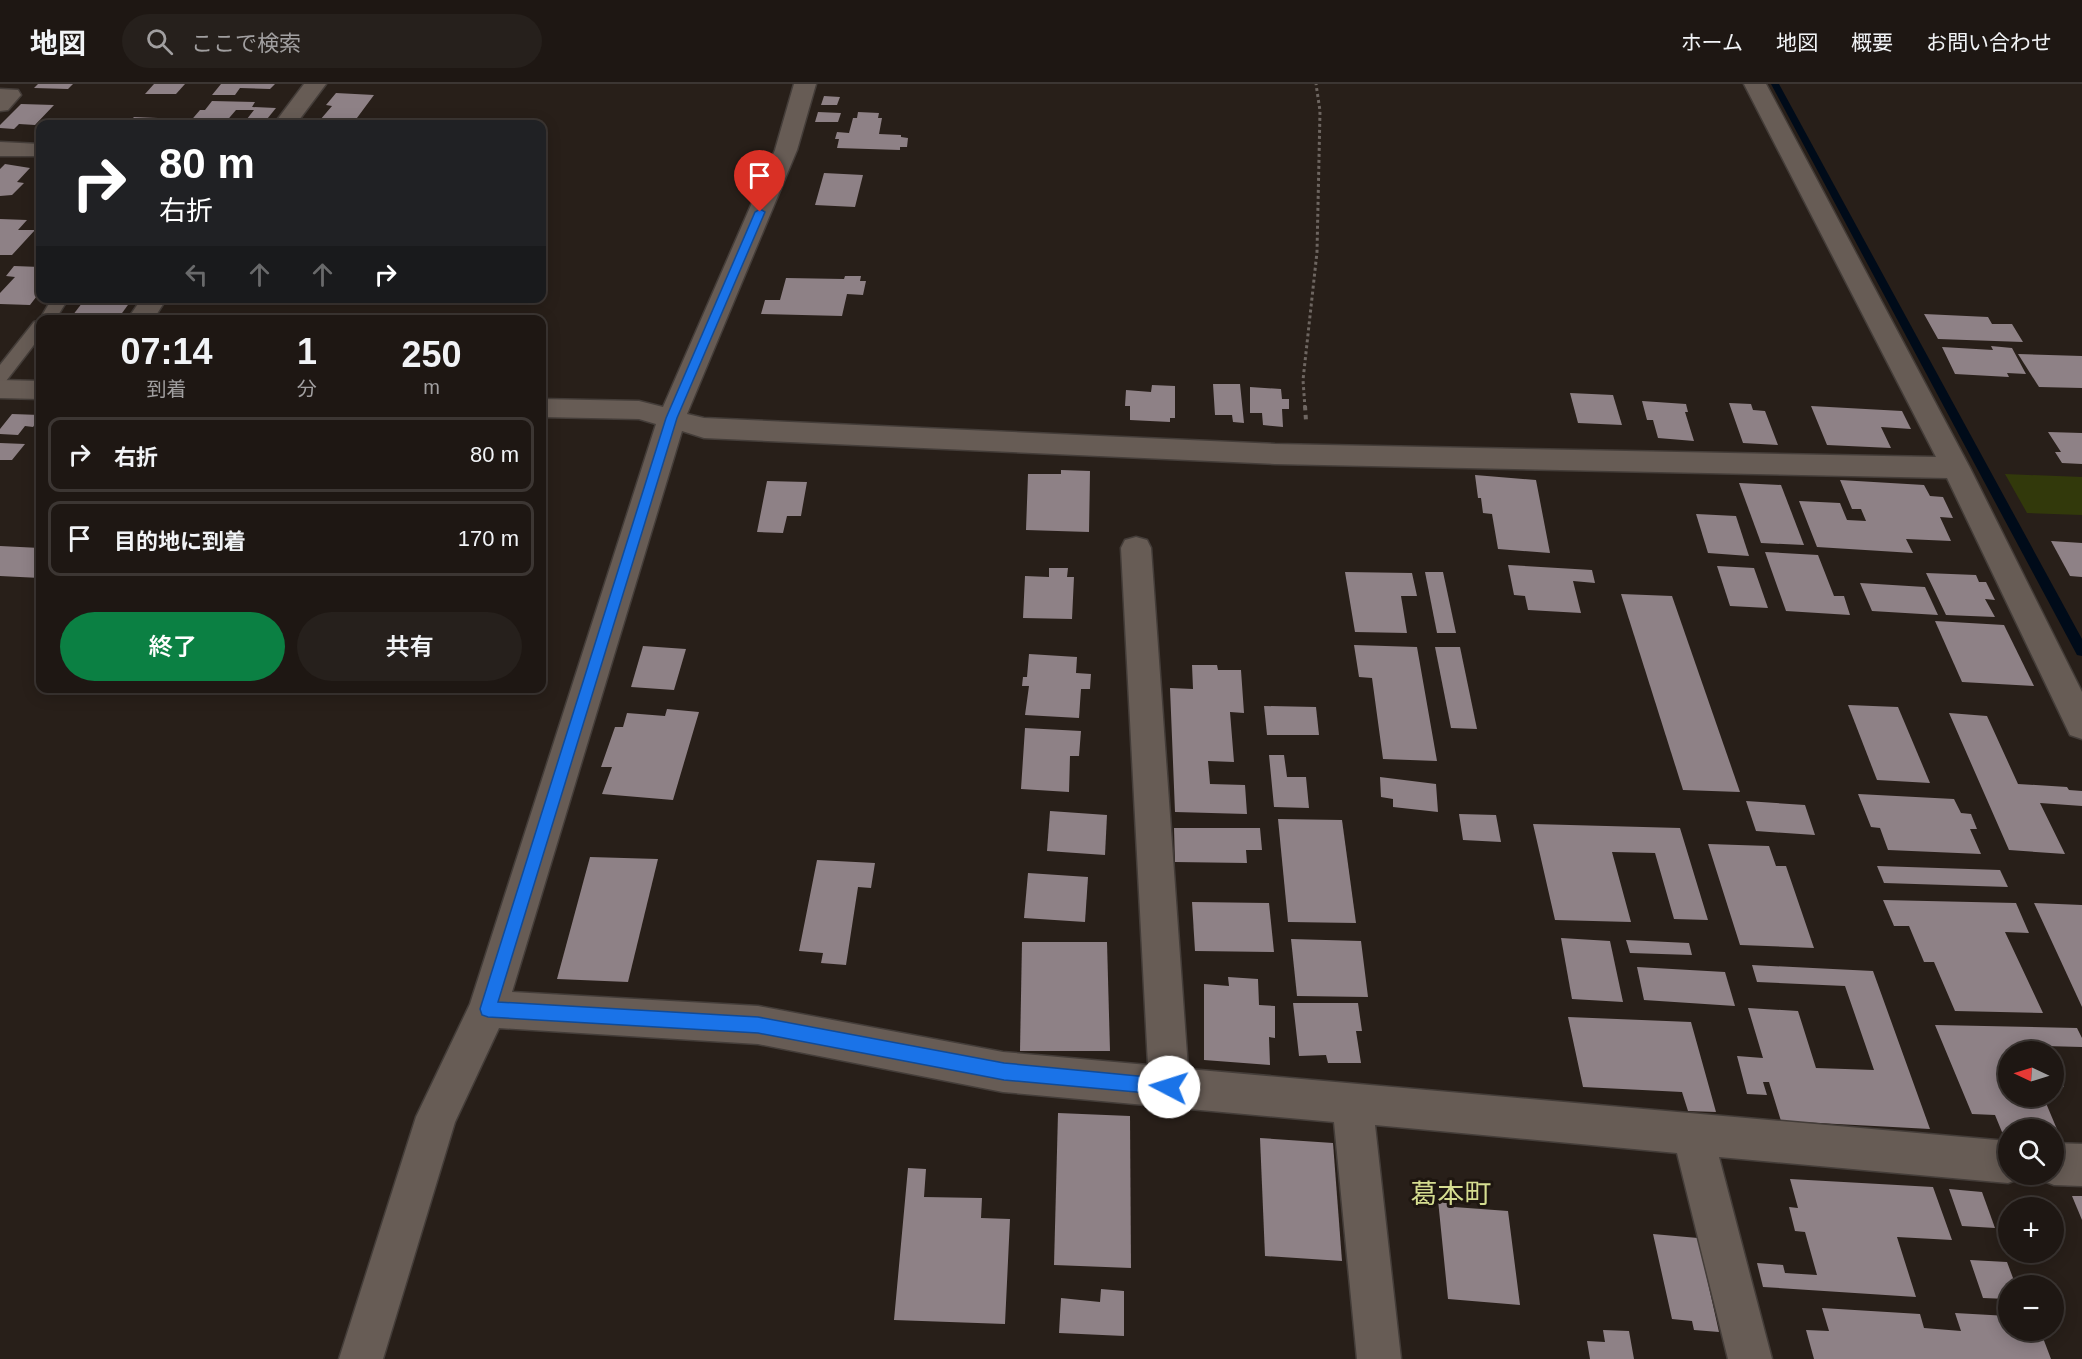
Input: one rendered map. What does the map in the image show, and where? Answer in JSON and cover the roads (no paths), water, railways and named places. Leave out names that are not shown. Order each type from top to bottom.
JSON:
[{"type":"street","points":[[288,120],[315,84]]},
{"type":"street","points":[[361,1359],[436,1117],[488,1009],[672,418],[786,150],[806,84]]},
{"type":"street","points":[[1755,84],[1956,468],[2082,725]]},
{"type":"street","points":[[0,95],[10,95],[0,105]]},
{"type":"street","points":[[0,149],[36,150]]},
{"type":"street","points":[[0,389],[36,390]]},
{"type":"street","points":[[546,408],[639,410],[704,428],[1309,455],[1956,468]]},
{"type":"street","points":[[1136,548],[1169,1087]]},
{"type":"street","points":[[488,1009],[758,1025],[1004,1071],[1998,1161]]},
{"type":"street","points":[[1352,1104],[1379,1359]]},
{"type":"street","points":[[1693,1134],[1750,1359]]},
{"type":"street","points":[[2064,1164],[2082,1165]]},
{"type":"lane","points":[[49,315],[57,304]]},
{"type":"lane","points":[[0,377],[36,331]]},
{"type":"waterway","points":[[1775,84],[2082,651]]},
{"type":"district","name":"葛本町","points":[[1451,1194]]}]
